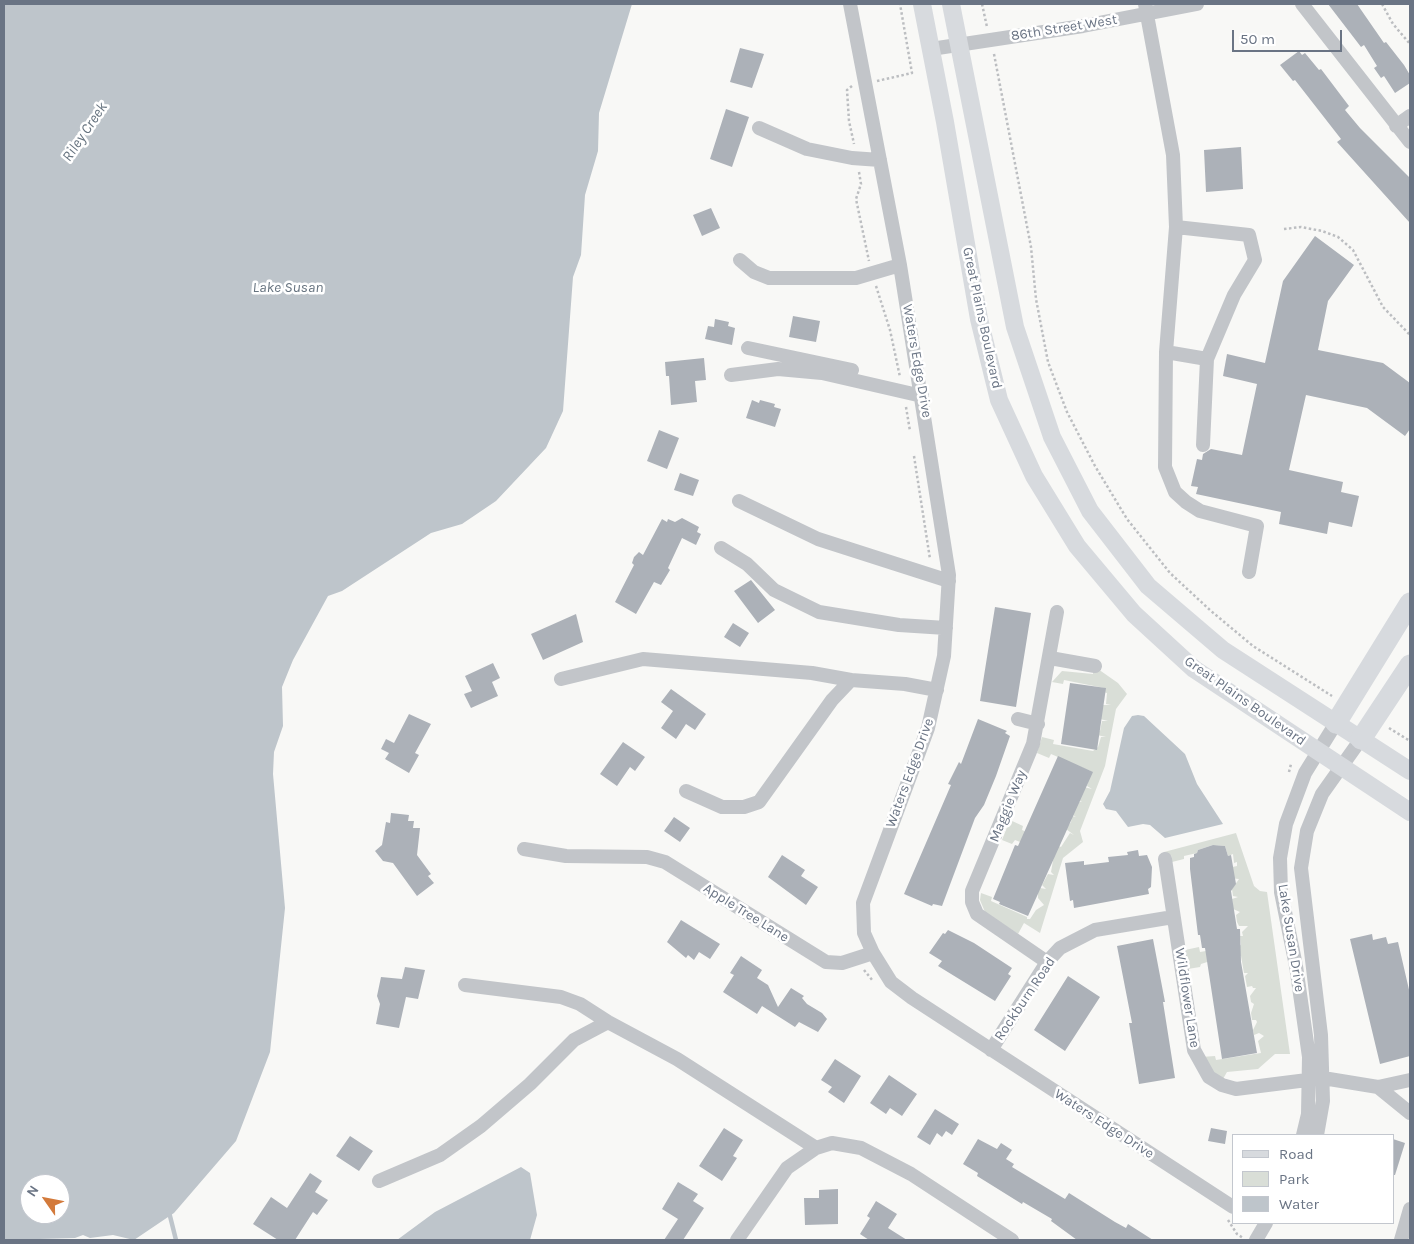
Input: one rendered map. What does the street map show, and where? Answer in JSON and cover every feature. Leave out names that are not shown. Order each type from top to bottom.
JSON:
[{"type":"highway","points":[[1336,723],[1410,603]]},
{"type":"highway","points":[[1361,739],[1410,665]]},
{"type":"main road","name":"Great Plains Boulevard","points":[[922,4],[979,319],[999,400],[1034,476],[1077,546],[1134,614],[1194,669],[1410,812]]},
{"type":"main road","points":[[951,4],[1015,327],[1052,438],[1090,511],[1148,586],[1223,650],[1410,772]]},
{"type":"street","name":"Waters Edge Drive","points":[[850,4],[900,265],[922,392],[949,581],[944,656],[928,728],[863,903],[864,933],[873,953],[898,988],[1232,1206]]},
{"type":"street","name":"86th Street West","points":[[931,49],[991,40],[1146,9],[1197,4]]},
{"type":"street","points":[[1302,4],[1410,142]]},
{"type":"street","points":[[1146,9],[1173,155],[1176,227],[1166,352],[1165,467],[1167,477],[1175,492],[1200,511],[1257,526],[1249,572]]},
{"type":"street","points":[[1396,126],[1410,116]]},
{"type":"street","points":[[759,128],[807,148],[852,158],[880,160]]},
{"type":"street","points":[[1176,227],[1249,236],[1255,260],[1234,295],[1207,359],[1203,446]]},
{"type":"street","points":[[740,260],[754,272],[770,278],[856,278],[900,265]]},
{"type":"street","points":[[748,348],[825,363],[922,392]]},
{"type":"street","points":[[1166,352],[1207,359]]},
{"type":"street","points":[[731,375],[778,369],[822,373],[922,392]]},
{"type":"street","points":[[739,501],[818,539],[949,581]]},
{"type":"street","points":[[721,548],[747,564],[774,590],[819,612],[899,625],[946,628]]},
{"type":"street","name":"Maggie Way","points":[[1047,962],[988,924],[977,914],[972,902],[972,891],[1033,744],[1058,612]]},
{"type":"street","points":[[1050,658],[1095,666]]},
{"type":"street","points":[[561,679],[643,659],[812,673],[851,680],[905,684],[936,690]]},
{"type":"street","points":[[686,791],[722,807],[744,807],[760,802],[832,700],[851,680]]},
{"type":"street","points":[[1018,719],[1038,724]]},
{"type":"street","name":"Lake Susan Drive","points":[[1317,1134],[1323,1101],[1316,1079],[1281,892],[1280,858],[1286,824],[1305,773],[1336,723]]},
{"type":"street","name":"Lake Susan Drive","points":[[1303,1134],[1316,1079],[1315,975],[1306,920],[1301,868],[1307,831],[1322,794],[1361,739]]},
{"type":"street","name":"Apple Tree Lane","points":[[524,849],[566,856],[648,857],[665,862],[826,962],[842,962],[873,953]]},
{"type":"street","name":"Wildflower Lane","points":[[1165,859],[1194,1050],[1209,1078],[1222,1085],[1236,1089],[1316,1079],[1378,1087]]},
{"type":"street","name":"Rockburn Road","points":[[992,1050],[1047,962],[1060,948],[1094,930],[1173,917]]},
{"type":"street","points":[[465,985],[561,997],[580,1004],[608,1022],[677,1059],[816,1148]]},
{"type":"street","points":[[379,1181],[440,1156],[481,1126],[530,1084],[574,1040],[608,1022]]},
{"type":"street","points":[[1378,1087],[1410,1080]]},
{"type":"street","points":[[1378,1087],[1410,1113]]},
{"type":"street","points":[[737,1240],[787,1168],[816,1148],[832,1143],[861,1148],[911,1174],[1012,1240]]},
{"type":"street","points":[[1401,1240],[1410,1209]]},
{"type":"street","points":[[1256,1240],[1264,1224]]},
{"type":"path","points":[[982,4],[991,40],[1031,247],[1036,299],[1048,362],[1067,412],[1094,466],[1127,519],[1170,572],[1211,611],[1253,646],[1325,692]]},
{"type":"path","points":[[1382,4],[1394,24],[1410,44]]},
{"type":"path","points":[[1284,229],[1301,228],[1322,231],[1338,237],[1353,250],[1383,307],[1410,335]]},
{"type":"path","points":[[1398,733],[1410,741]]},
{"type":"green space","points":[[1098,669],[1118,683],[1127,694],[1116,709],[1105,766],[1080,831],[1083,842],[1063,858],[1040,933],[1024,923],[1018,934],[985,912],[980,900],[981,893],[992,897],[991,901],[1027,917],[1027,919],[1030,919],[1036,910],[1044,905],[1038,898],[1038,892],[1040,888],[1046,889],[1042,885],[1048,874],[1054,875],[1051,872],[1054,855],[1015,840],[1012,844],[1002,840],[1010,820],[1023,826],[1022,830],[1061,847],[1070,833],[1074,835],[1066,829],[1071,822],[1072,816],[1076,817],[1071,814],[1076,801],[1082,802],[1079,800],[1084,787],[1092,789],[1087,786],[1090,771],[1051,754],[1049,758],[1037,753],[1042,737],[1054,740],[1053,744],[1093,751],[1098,747],[1101,737],[1106,737],[1097,735],[1096,731],[1100,731],[1102,721],[1108,721],[1100,719],[1103,705],[1111,705],[1106,704],[1107,693],[1103,692],[1104,688],[1064,680],[1063,684],[1052,682],[1062,671],[1093,674],[1093,671]]},
{"type":"green space","points":[[1236,833],[1254,886],[1260,891],[1267,892],[1290,1054],[1275,1054],[1258,1069],[1227,1072],[1223,1079],[1212,1073],[1201,1057],[1215,1056],[1216,1060],[1261,1053],[1258,1041],[1264,1036],[1259,1033],[1254,1035],[1253,1030],[1257,1022],[1252,1020],[1251,1013],[1254,1004],[1251,1002],[1250,996],[1256,988],[1252,986],[1247,987],[1245,976],[1248,973],[1244,973],[1241,956],[1229,955],[1201,964],[1200,967],[1188,969],[1185,950],[1199,947],[1200,952],[1241,945],[1240,936],[1243,936],[1242,932],[1248,926],[1239,926],[1236,915],[1240,912],[1233,909],[1232,899],[1238,897],[1233,896],[1232,889],[1239,879],[1228,878],[1228,868],[1237,866],[1237,862],[1234,863],[1233,854],[1228,856],[1225,846],[1213,845],[1198,850],[1197,853],[1184,856],[1184,859],[1172,862],[1171,855],[1166,856],[1164,852]]},
{"type":"water","name":"Lake Susan","points":[[4,4],[632,4],[599,113],[598,151],[585,195],[581,255],[573,277],[563,411],[546,448],[496,501],[462,524],[431,533],[342,591],[328,596],[293,660],[282,687],[283,726],[274,752],[273,774],[285,908],[270,1052],[236,1141],[174,1213],[134,1240],[113,1235],[90,1238],[83,1235],[75,1238],[4,1240]]},
{"type":"water","points":[[1132,716],[1144,716],[1185,754],[1197,784],[1223,824],[1165,838],[1150,825],[1143,824],[1128,827],[1116,811],[1106,809],[1103,804],[1110,791],[1124,728]]},
{"type":"water","points":[[521,1167],[530,1173],[537,1215],[530,1240],[397,1240],[435,1212]]},
{"type":"building","points":[[1328,4],[1357,4],[1384,43],[1386,42],[1404,65],[1410,75],[1410,83],[1395,93],[1384,76],[1381,78],[1374,68],[1377,66],[1364,45],[1361,47]]},
{"type":"building","points":[[740,48],[764,54],[752,88],[730,82]]},
{"type":"building","points":[[1299,51],[1302,55],[1305,53],[1319,70],[1321,69],[1349,106],[1345,110],[1360,128],[1410,178],[1410,223],[1337,142],[1341,139],[1295,80],[1293,81],[1280,65]]},
{"type":"building","points":[[726,109],[749,117],[732,167],[710,159]]},
{"type":"building","points":[[1241,147],[1243,189],[1206,192],[1204,150]]},
{"type":"building","points":[[711,208],[720,228],[702,236],[693,215]]},
{"type":"building","points":[[1315,236],[1354,265],[1328,301],[1318,350],[1383,363],[1410,383],[1410,429],[1405,436],[1367,408],[1306,395],[1289,470],[1343,482],[1341,492],[1359,496],[1352,527],[1329,522],[1327,534],[1279,524],[1281,512],[1196,494],[1198,487],[1191,486],[1197,459],[1202,460],[1203,454],[1211,449],[1242,455],[1257,384],[1223,376],[1227,354],[1265,363],[1283,281]]},
{"type":"building","points":[[793,316],[820,321],[816,342],[789,337]]},
{"type":"building","points":[[715,319],[729,322],[728,326],[735,328],[732,345],[705,339],[708,326],[714,327]]},
{"type":"building","points":[[704,358],[706,380],[695,381],[697,402],[671,405],[669,376],[666,376],[665,362]]},
{"type":"building","points":[[752,400],[759,403],[760,400],[775,404],[774,407],[781,409],[775,427],[746,418]]},
{"type":"building","points":[[659,430],[679,438],[667,469],[647,461]]},
{"type":"building","points":[[680,473],[699,480],[693,496],[674,490]]},
{"type":"building","points":[[682,518],[699,527],[697,532],[701,534],[696,545],[682,538],[668,568],[670,570],[661,585],[654,582],[636,614],[615,602],[634,565],[632,563],[634,557],[639,552],[643,555],[662,519],[667,522],[668,519],[675,522]]},
{"type":"building","points":[[751,580],[775,610],[758,623],[734,591]]},
{"type":"building","points":[[995,607],[1031,613],[1016,707],[980,701]]},
{"type":"building","points":[[576,614],[583,642],[543,660],[531,634]]},
{"type":"building","points":[[733,623],[749,633],[740,647],[724,637]]},
{"type":"building","points":[[493,663],[500,678],[492,682],[498,696],[471,708],[464,694],[472,691],[465,676]]},
{"type":"building","points":[[1070,683],[1106,688],[1097,750],[1061,744]]},
{"type":"building","points":[[671,689],[706,714],[695,730],[686,724],[676,739],[661,728],[673,711],[661,702]]},
{"type":"building","points":[[409,714],[431,724],[415,753],[419,755],[409,773],[385,759],[389,753],[381,749],[386,739],[394,743]]},
{"type":"building","points":[[978,719],[1007,731],[1005,733],[1010,736],[984,805],[975,818],[942,906],[933,904],[932,906],[904,894],[951,785],[948,784],[959,762],[961,764]]},
{"type":"building","points":[[623,742],[645,757],[635,771],[630,767],[617,786],[600,774]]},
{"type":"building","points":[[1058,756],[1093,772],[1028,916],[999,904],[1000,902],[993,899],[1015,845],[1018,846]]},
{"type":"building","points":[[391,813],[409,815],[408,821],[414,821],[413,828],[420,828],[417,855],[431,874],[428,876],[434,883],[417,896],[393,863],[383,861],[375,851],[382,845],[386,822],[390,823]]},
{"type":"building","points":[[674,817],[690,828],[680,842],[664,831]]},
{"type":"building","points":[[1213,845],[1225,846],[1228,856],[1231,855],[1236,884],[1231,891],[1237,929],[1240,929],[1241,962],[1257,1053],[1222,1059],[1205,948],[1202,948],[1200,935],[1198,935],[1190,869],[1190,858],[1194,857],[1198,850]]},
{"type":"building","points":[[1138,850],[1139,856],[1147,855],[1152,867],[1151,887],[1148,889],[1149,894],[1074,908],[1073,900],[1070,901],[1065,863],[1084,861],[1084,865],[1109,862],[1108,857],[1128,855],[1127,852]]},
{"type":"building","points":[[782,855],[805,870],[801,876],[818,887],[806,905],[768,877]]},
{"type":"building","points":[[681,920],[720,944],[710,959],[699,952],[694,960],[688,955],[686,958],[667,942]]},
{"type":"building","points":[[948,930],[974,943],[1012,968],[1008,974],[1011,976],[995,1001],[938,966],[942,961],[929,953],[943,933],[945,934]]},
{"type":"building","points":[[1372,934],[1373,940],[1386,937],[1388,944],[1398,942],[1410,994],[1410,1056],[1380,1064],[1350,939]]},
{"type":"building","points":[[1153,939],[1165,1002],[1163,1002],[1175,1078],[1139,1084],[1129,1023],[1132,1023],[1117,946]]},
{"type":"building","points":[[741,956],[762,970],[757,978],[768,985],[778,1007],[791,988],[804,996],[802,998],[807,1004],[822,1013],[827,1019],[818,1032],[799,1022],[795,1027],[762,1006],[757,1014],[723,992],[734,975],[730,973]]},
{"type":"building","points":[[405,967],[425,970],[418,999],[406,997],[399,1028],[376,1024],[380,1004],[377,996],[381,977],[402,979]]},
{"type":"building","points":[[1068,976],[1100,997],[1065,1051],[1034,1030]]},
{"type":"building","points":[[835,1059],[861,1076],[844,1103],[828,1092],[832,1087],[821,1080]]},
{"type":"building","points":[[889,1075],[917,1094],[902,1116],[890,1108],[886,1114],[870,1103]]},
{"type":"building","points":[[935,1109],[959,1124],[952,1135],[946,1131],[942,1137],[937,1133],[930,1145],[917,1137]]},
{"type":"building","points":[[724,1128],[743,1140],[733,1156],[737,1158],[722,1181],[699,1166]]},
{"type":"building","points":[[1211,1128],[1227,1131],[1225,1144],[1208,1141]]},
{"type":"building","points":[[350,1136],[373,1151],[359,1171],[336,1156]]},
{"type":"building","points":[[978,1139],[997,1149],[1001,1143],[1012,1150],[1006,1159],[1014,1164],[1012,1167],[1065,1199],[1069,1193],[1115,1222],[1126,1228],[1128,1224],[1153,1240],[1077,1240],[1051,1221],[1052,1219],[1023,1202],[1022,1204],[977,1176],[978,1173],[963,1164]]},
{"type":"building","points":[[1394,1139],[1405,1143],[1394,1175]]},
{"type":"building","points":[[310,1173],[322,1181],[315,1192],[328,1200],[317,1215],[313,1212],[295,1240],[278,1240],[253,1224],[271,1197],[287,1208]]},
{"type":"building","points":[[678,1182],[698,1194],[693,1201],[704,1208],[683,1240],[664,1240],[678,1219],[662,1209]]},
{"type":"building","points":[[838,1189],[838,1224],[805,1225],[804,1198],[819,1198],[819,1190]]},
{"type":"building","points":[[876,1201],[897,1214],[888,1228],[907,1240],[869,1240],[860,1234],[870,1218],[867,1216]]},
{"type":"waterway","points":[[169,1212],[176,1240]]},
{"type":"water label","name":"Riley Creek","points":[[85,132]]}]
